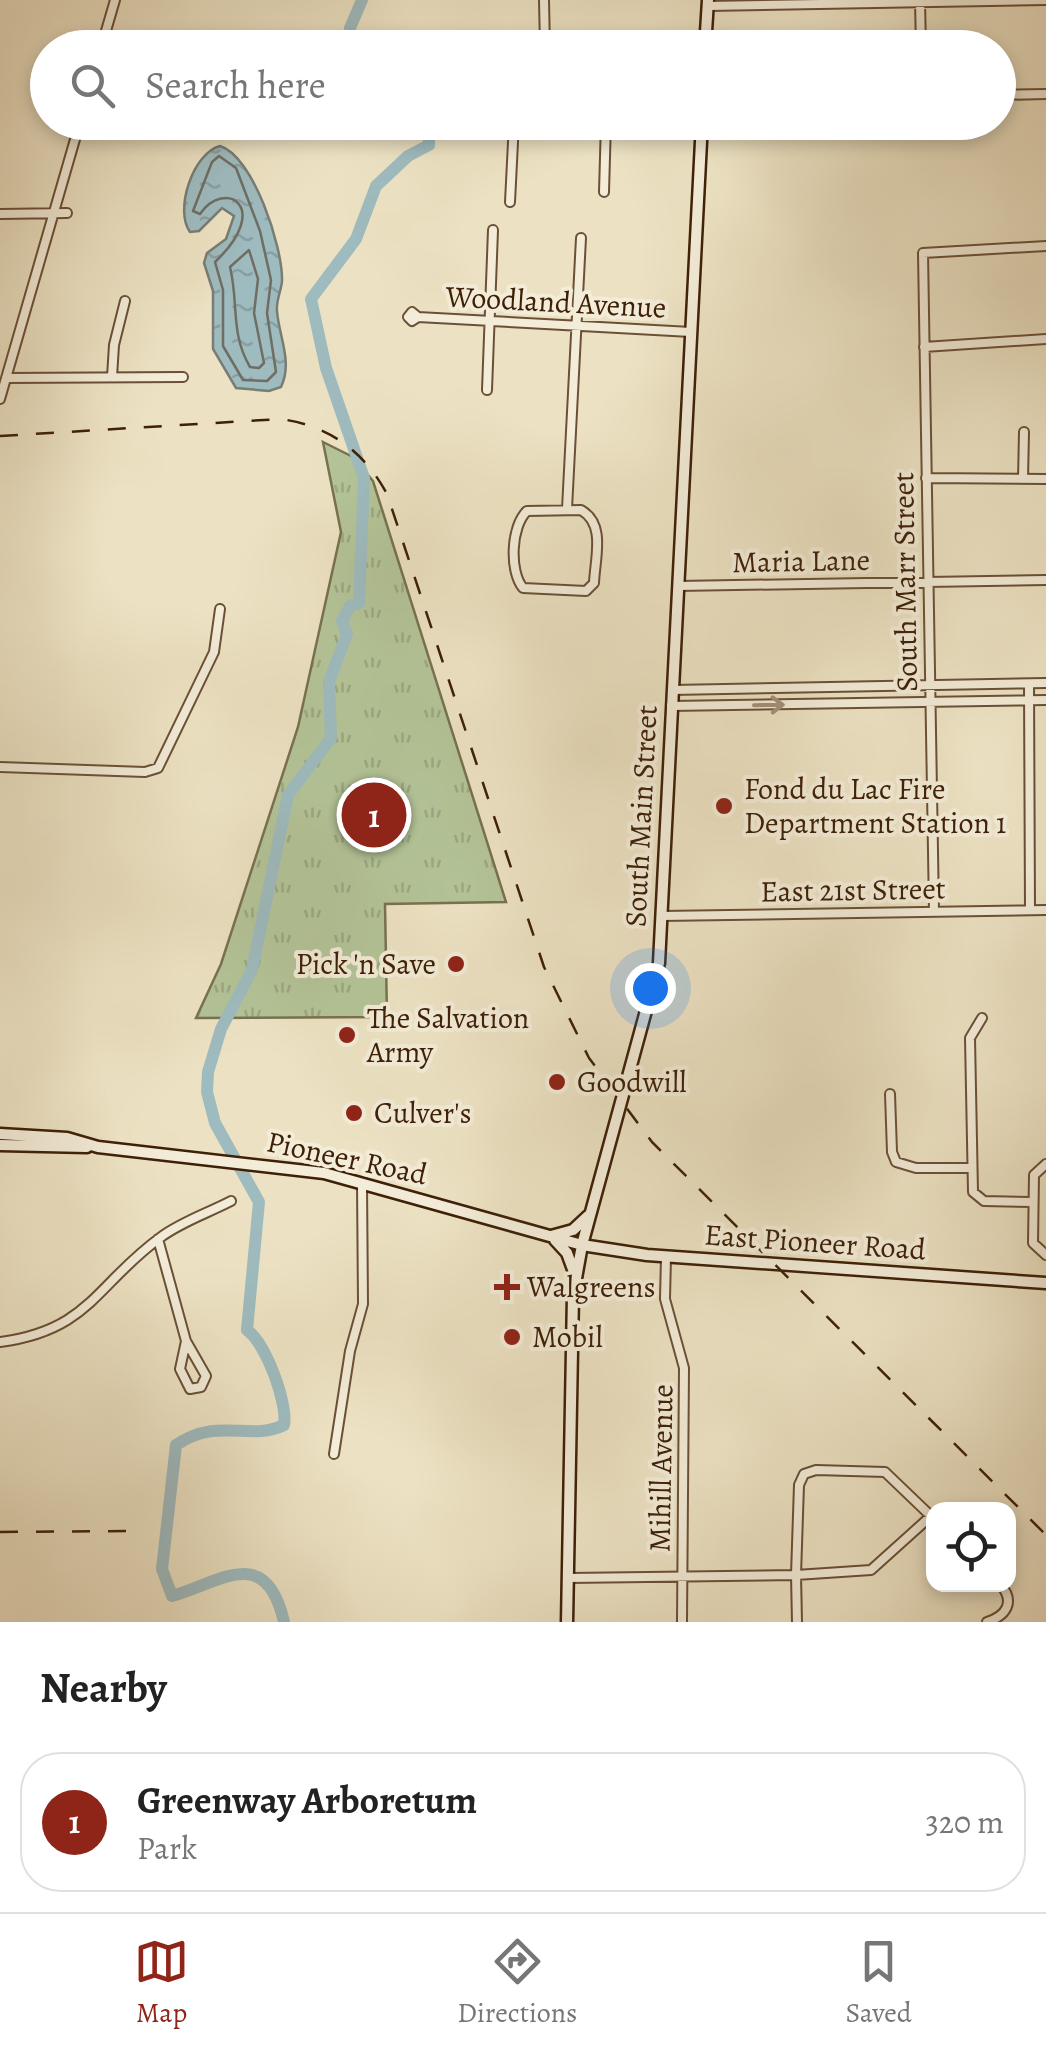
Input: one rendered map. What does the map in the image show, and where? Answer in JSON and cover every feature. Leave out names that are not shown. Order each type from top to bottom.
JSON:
[{"type":"main road","points":[[707,30],[708,3]]},
{"type":"main road","name":"South Main Street","points":[[568,1622],[569,1337],[576,1279],[653,991],[662,916],[701,140]]},
{"type":"main road","name":"Pioneer Road","points":[[0,1134],[67,1138],[98,1146]]},
{"type":"main road","name":"Pioneer Road","points":[[0,1144],[98,1146],[252,1163],[362,1183],[582,1245]]},
{"type":"main road","points":[[576,1279],[570,1258],[550,1236],[578,1226],[592,1210]]},
{"type":"main road","name":"East Pioneer Road","points":[[582,1245],[666,1257],[1046,1283]]},
{"type":"street","points":[[106,30],[115,0]]},
{"type":"street","points":[[544,0],[545,30]]},
{"type":"street","points":[[708,3],[1046,0]]},
{"type":"street","points":[[920,1],[921,30]]},
{"type":"street","points":[[1016,95],[1046,94]]},
{"type":"street","points":[[0,399],[75,140]]},
{"type":"street","points":[[510,202],[513,140]]},
{"type":"street","points":[[604,192],[605,140]]},
{"type":"street","points":[[0,214],[67,213]]},
{"type":"street","points":[[488,390],[492,230]]},
{"type":"street","points":[[567,510],[581,238]]},
{"type":"street","name":"South Marr Street","points":[[934,912],[923,252],[1046,246]]},
{"type":"street","points":[[112,378],[113,347],[126,300]]},
{"type":"street","name":"Woodland Avenue","points":[[418,316],[691,332]]},
{"type":"street","points":[[924,347],[1046,340]]},
{"type":"street","points":[[6,378],[183,377]]},
{"type":"street","points":[[1024,432],[1024,479]]},
{"type":"street","points":[[926,478],[1046,479]]},
{"type":"street","points":[[567,510],[593,516],[597,527],[594,583],[586,591],[523,588],[516,579],[516,526],[520,518],[528,511],[567,510]]},
{"type":"street","name":"Maria Lane","points":[[678,586],[1046,580]]},
{"type":"street","points":[[0,768],[155,770],[214,652],[220,609]]},
{"type":"street","points":[[672,690],[1046,683]]},
{"type":"street","points":[[1028,684],[1030,910]]},
{"type":"street","points":[[671,706],[1046,700]]},
{"type":"street","name":"East 21st Street","points":[[662,916],[1046,910]]},
{"type":"street","points":[[982,1018],[970,1038],[973,1192],[980,1200],[1032,1202]]},
{"type":"street","points":[[890,1094],[892,1152],[898,1163],[972,1168]]},
{"type":"street","points":[[1046,1164],[1035,1173],[1032,1202],[1033,1242],[1046,1255]]},
{"type":"street","points":[[334,1454],[350,1351],[363,1306],[362,1183]]},
{"type":"street","points":[[0,1342],[46,1334],[77,1318],[158,1239],[231,1202]]},
{"type":"street","points":[[158,1239],[186,1341],[206,1376],[201,1387],[190,1388],[184,1382],[180,1369],[186,1341]]},
{"type":"street","name":"Mihill Avenue","points":[[666,1257],[666,1299],[684,1368],[682,1622]]},
{"type":"street","points":[[797,1622],[799,1485],[808,1472],[884,1472],[926,1511]]},
{"type":"street","points":[[569,1578],[796,1575],[871,1570],[926,1522]]},
{"type":"street","points":[[986,1622],[1002,1616],[1008,1607],[1005,1592]]},
{"type":"green space","points":[[323,442],[353,457],[373,481],[506,902],[385,904],[387,1017],[196,1018],[221,964],[298,727],[341,532]]},
{"type":"water","points":[[220,146],[232,153],[254,184],[272,226],[281,266],[277,311],[286,368],[281,387],[269,391],[236,388],[213,349],[213,291],[204,263],[207,253],[226,239],[234,216],[222,208],[199,231],[190,232],[186,222],[185,197],[194,170],[210,151]]},
{"type":"waterway","points":[[350,30],[362,0]]},
{"type":"waterway","points":[[284,1622],[276,1597],[266,1582],[253,1575],[223,1577],[172,1596],[162,1569],[176,1445],[206,1432],[271,1430],[284,1425],[283,1403],[274,1375],[261,1347],[247,1330],[259,1202],[215,1123],[207,1092],[208,1072],[221,1029],[252,970],[288,795],[331,738],[329,682],[347,634],[342,621],[350,606],[359,603],[364,478],[326,368],[311,299],[356,239],[376,186],[408,156],[429,145],[429,140]]},
{"type":"railway","points":[[0,436],[280,419],[314,427],[356,453],[387,494],[544,967],[589,1058],[652,1142],[1046,1535]]},
{"type":"railway","points":[[0,1532],[128,1531]]},
{"type":"place","name":"Fond du Lac Fire Department Station 1","points":[[724,806]]},
{"type":"place","name":"Greenway Arboretum","points":[[374,815]]},
{"type":"place","name":"Pick 'n Save","points":[[456,964]]},
{"type":"place","name":"The Salvation Army","points":[[347,1035]]},
{"type":"place","name":"Goodwill","points":[[557,1082]]},
{"type":"place","name":"Culver's","points":[[354,1113]]},
{"type":"place","name":"Walgreens","points":[[507,1287]]},
{"type":"place","name":"Mobil","points":[[512,1337]]}]
